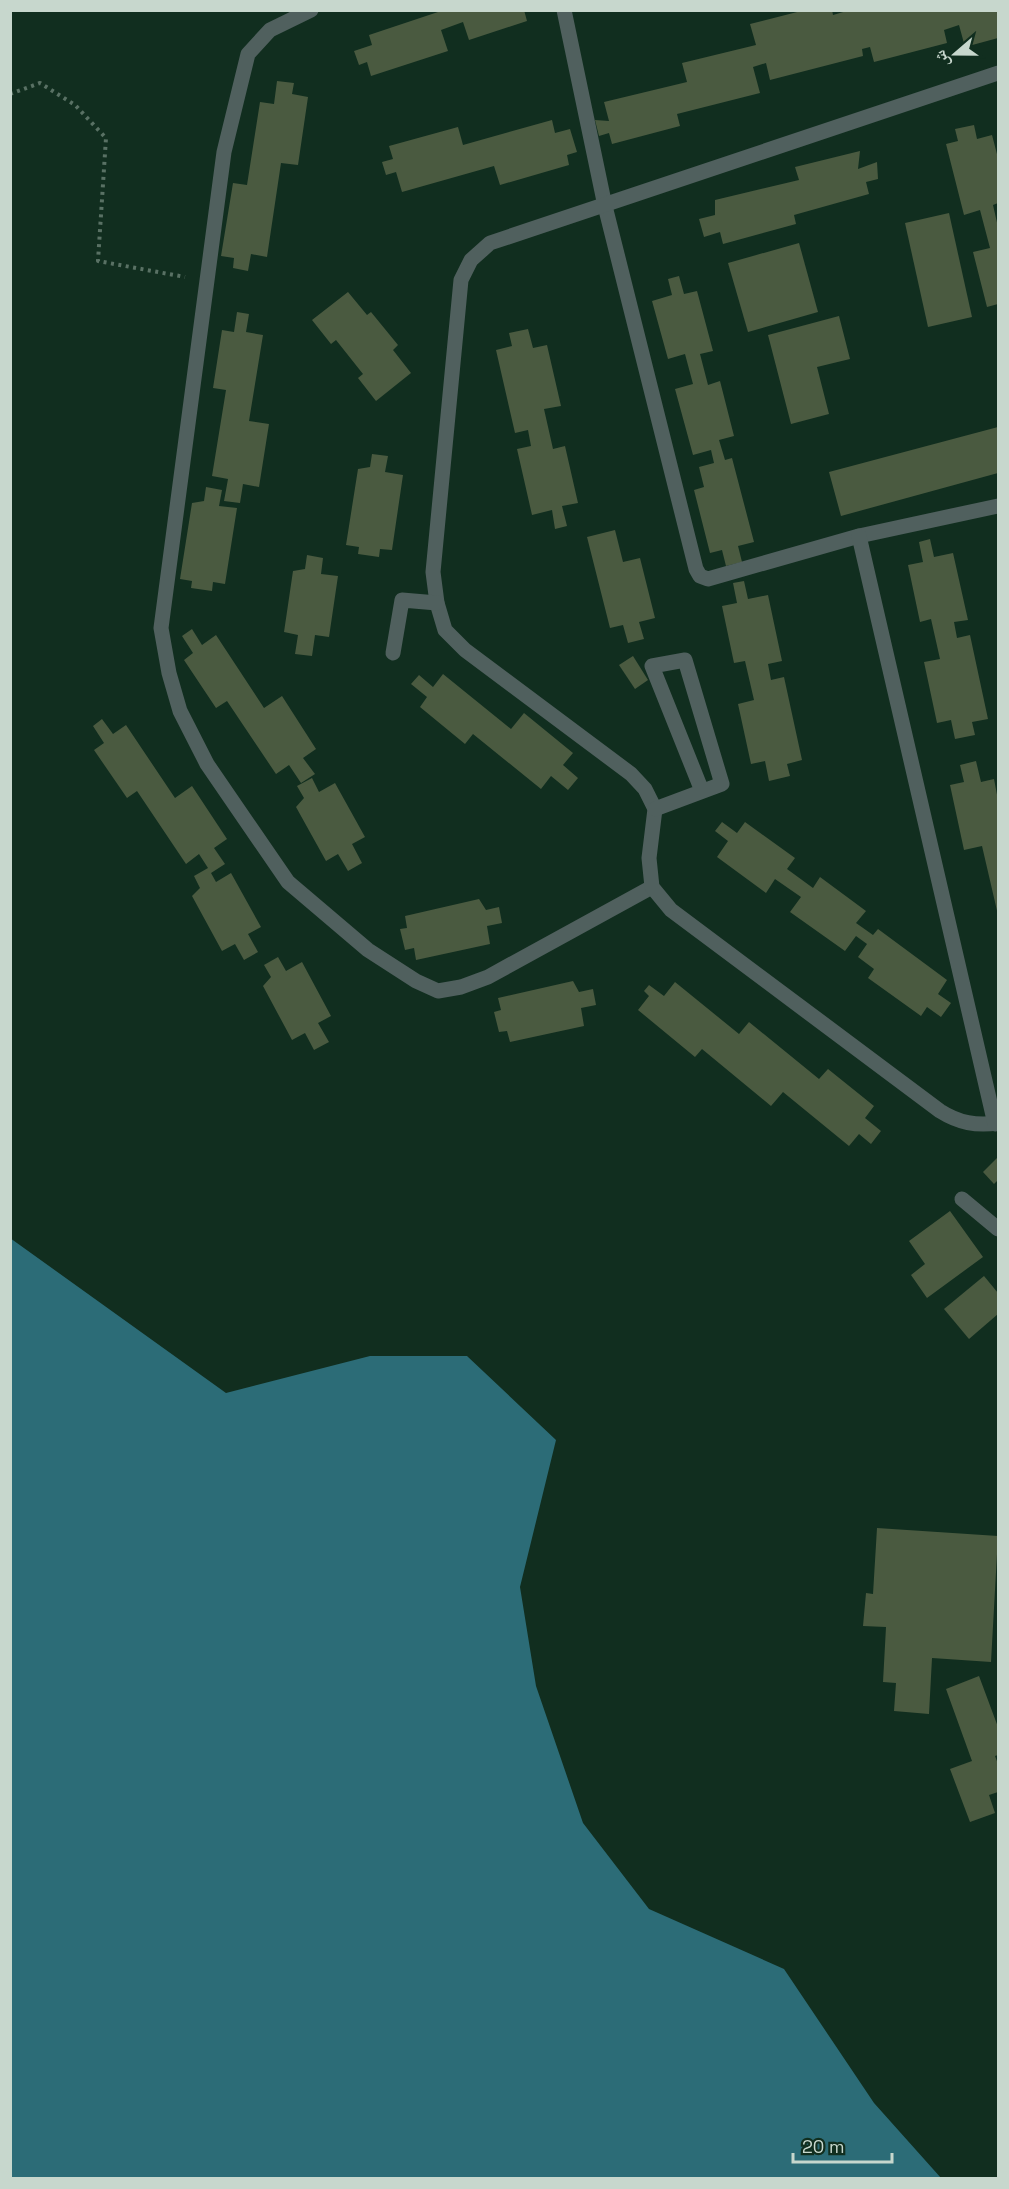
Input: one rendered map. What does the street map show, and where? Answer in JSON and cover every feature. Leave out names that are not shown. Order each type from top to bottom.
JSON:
[{"type":"street","points":[[311,10],[270,30],[248,54],[224,152],[161,628],[169,673],[180,711],[207,764],[288,882],[368,950],[416,981],[438,991],[460,987],[488,977],[652,887]]},
{"type":"street","points":[[564,10],[604,206],[696,569],[700,576],[708,579],[859,536],[999,506]]},
{"type":"street","points":[[859,536],[997,1124],[966,1124],[940,1111],[671,910],[652,887],[648,858],[655,809],[645,789],[631,774],[465,650],[445,630],[437,603],[433,572],[461,280],[471,260],[490,243],[999,73]]},
{"type":"street","points":[[393,652],[402,600],[437,603]]},
{"type":"street","points":[[655,809],[722,784],[685,660],[652,666],[702,791]]},
{"type":"street","points":[[962,1199],[999,1229]]},
{"type":"path","points":[[10,94],[40,83],[75,105],[106,138],[98,261],[208,281]]},
{"type":"water","points":[[10,1238],[226,1393],[370,1356],[467,1356],[556,1440],[520,1587],[536,1686],[583,1823],[649,1909],[784,1969],[874,2103],[941,2178],[11,2178]]},
{"type":"building","points":[[444,10],[524,10],[527,21],[469,40],[463,22],[441,30],[448,51],[371,76],[367,62],[359,65],[354,51],[372,45],[369,35]]},
{"type":"building","points":[[805,10],[832,10],[833,15],[850,10],[998,10],[998,38],[965,47],[959,25],[944,30],[947,43],[874,62],[870,47],[862,49],[863,56],[770,80],[766,63],[753,67],[760,93],[677,114],[680,126],[612,144],[609,133],[599,136],[595,120],[609,121],[604,102],[687,82],[682,63],[756,45],[750,24]]},
{"type":"building","points":[[277,81],[294,83],[292,94],[308,97],[298,165],[281,163],[267,257],[251,254],[248,271],[233,268],[234,258],[221,256],[233,183],[247,185],[260,102],[274,104]]},
{"type":"building","points":[[552,120],[555,133],[570,129],[577,152],[567,155],[569,165],[500,185],[494,166],[402,192],[396,172],[386,175],[382,162],[393,159],[389,146],[458,127],[463,145]]},
{"type":"building","points":[[974,125],[977,139],[992,135],[998,158],[998,203],[993,205],[998,227],[998,304],[987,307],[973,252],[990,248],[980,210],[964,215],[946,144],[958,141],[955,129]]},
{"type":"building","points":[[860,151],[858,169],[877,162],[878,179],[866,182],[869,194],[794,215],[796,224],[723,244],[720,232],[704,237],[699,219],[715,215],[715,200],[799,180],[795,167]]},
{"type":"building","points":[[949,213],[972,317],[928,327],[905,223]]},
{"type":"building","points":[[799,243],[818,312],[748,332],[728,263]]},
{"type":"building","points":[[679,276],[684,294],[697,291],[713,351],[700,354],[708,385],[720,381],[734,436],[719,440],[725,460],[732,458],[754,542],[738,546],[742,562],[726,566],[722,550],[710,553],[694,490],[704,487],[699,467],[714,463],[711,450],[693,455],[675,389],[693,384],[685,354],[668,359],[652,301],[672,295],[668,279]]},
{"type":"building","points":[[348,292],[367,315],[371,312],[398,345],[393,350],[411,373],[376,401],[358,378],[363,374],[336,340],[331,344],[312,320]]},
{"type":"building","points":[[237,312],[249,314],[246,332],[263,335],[249,421],[269,424],[259,487],[243,484],[240,503],[224,501],[228,479],[212,476],[226,390],[213,388],[222,330],[234,332]]},
{"type":"building","points":[[839,316],[850,359],[817,367],[829,414],[791,424],[768,335]]},
{"type":"building","points":[[528,329],[533,348],[547,345],[561,406],[544,409],[553,449],[565,446],[578,503],[562,506],[567,526],[555,529],[552,510],[532,515],[517,449],[531,446],[528,430],[515,433],[496,350],[512,346],[509,333]]},
{"type":"building","points":[[998,427],[998,473],[841,516],[829,472]]},
{"type":"building","points":[[372,454],[388,456],[385,472],[403,475],[392,550],[380,549],[379,557],[358,554],[359,547],[346,545],[358,469],[370,467]]},
{"type":"building","points":[[206,487],[222,490],[219,506],[237,508],[225,584],[213,582],[212,591],[191,588],[192,581],[180,579],[192,503],[204,501]]},
{"type":"building","points":[[615,530],[623,562],[640,558],[655,618],[639,622],[644,639],[628,643],[623,625],[610,628],[587,537]]},
{"type":"building","points":[[930,539],[934,557],[953,553],[968,620],[954,622],[957,638],[970,635],[988,719],[972,722],[975,735],[955,739],[951,720],[937,723],[924,662],[940,659],[931,619],[920,622],[908,565],[923,562],[919,542]]},
{"type":"building","points":[[307,555],[323,558],[321,574],[338,576],[329,637],[315,635],[312,656],[295,654],[298,635],[284,632],[293,571],[305,569]]},
{"type":"building","points":[[744,581],[748,599],[768,595],[782,661],[768,664],[771,680],[784,677],[802,760],[787,764],[790,776],[769,781],[765,761],[751,764],[738,704],[754,700],[745,661],[734,663],[722,606],[737,603],[733,583]]},
{"type":"building","points":[[192,629],[202,645],[216,635],[264,708],[282,696],[316,749],[303,758],[315,774],[301,783],[289,765],[276,774],[227,701],[216,708],[184,660],[193,653],[182,636]]},
{"type":"building","points":[[633,656],[648,680],[635,689],[619,665]]},
{"type":"building","points":[[443,674],[511,729],[524,713],[573,753],[563,765],[578,778],[568,790],[551,776],[541,789],[473,734],[465,744],[420,707],[427,697],[411,684],[419,675],[433,687]]},
{"type":"building","points":[[102,719],[113,734],[126,725],[175,798],[192,786],[227,839],[214,848],[225,864],[211,873],[216,882],[231,873],[261,927],[248,934],[258,952],[244,960],[235,944],[222,951],[192,896],[200,888],[194,876],[208,868],[199,854],[186,864],[137,791],[127,798],[94,750],[104,743],[93,726]]},
{"type":"building","points":[[976,761],[981,782],[994,779],[998,800],[998,915],[982,846],[964,850],[950,785],[964,782],[960,765]]},
{"type":"building","points":[[312,778],[319,792],[335,783],[365,837],[352,844],[362,863],[348,871],[338,854],[326,861],[296,807],[304,798],[297,786]]},
{"type":"building","points":[[722,822],[737,833],[745,822],[795,858],[787,869],[813,888],[820,877],[866,911],[856,923],[873,935],[878,929],[947,980],[938,994],[951,1003],[941,1017],[927,1007],[921,1016],[868,978],[874,969],[858,957],[867,944],[856,936],[845,951],[790,912],[801,897],[775,879],[766,893],[717,857],[728,841],[715,831]]},
{"type":"building","points":[[479,899],[486,910],[499,907],[502,923],[487,926],[490,944],[416,960],[414,948],[405,950],[400,929],[407,928],[405,916]]},
{"type":"building","points":[[278,957],[286,971],[302,962],[331,1016],[318,1023],[329,1042],[314,1050],[305,1033],[292,1040],[263,986],[271,977],[264,965]]},
{"type":"building","points":[[573,981],[579,992],[593,989],[596,1005],[581,1008],[584,1026],[510,1042],[507,1031],[499,1032],[494,1012],[501,1010],[498,998]]},
{"type":"building","points":[[675,982],[739,1034],[749,1022],[819,1079],[828,1069],[874,1106],[865,1118],[881,1131],[871,1144],[859,1134],[849,1146],[783,1092],[771,1106],[702,1049],[695,1057],[638,1010],[649,996],[644,991],[649,985],[664,996]]},
{"type":"building","points":[[998,1157],[998,1180],[994,1184],[983,1172]]},
{"type":"building","points":[[950,1211],[983,1257],[927,1298],[911,1275],[925,1264],[909,1241]]},
{"type":"building","points":[[984,1276],[998,1293],[998,1314],[969,1339],[944,1309]]},
{"type":"building","points":[[877,1528],[998,1536],[991,1662],[932,1658],[929,1714],[894,1711],[896,1683],[883,1682],[886,1627],[863,1626],[866,1593],[873,1594]]},
{"type":"building","points":[[979,1676],[998,1727],[998,1755],[995,1756],[998,1764],[998,1792],[989,1795],[995,1813],[970,1822],[950,1769],[972,1761],[946,1689]]}]
